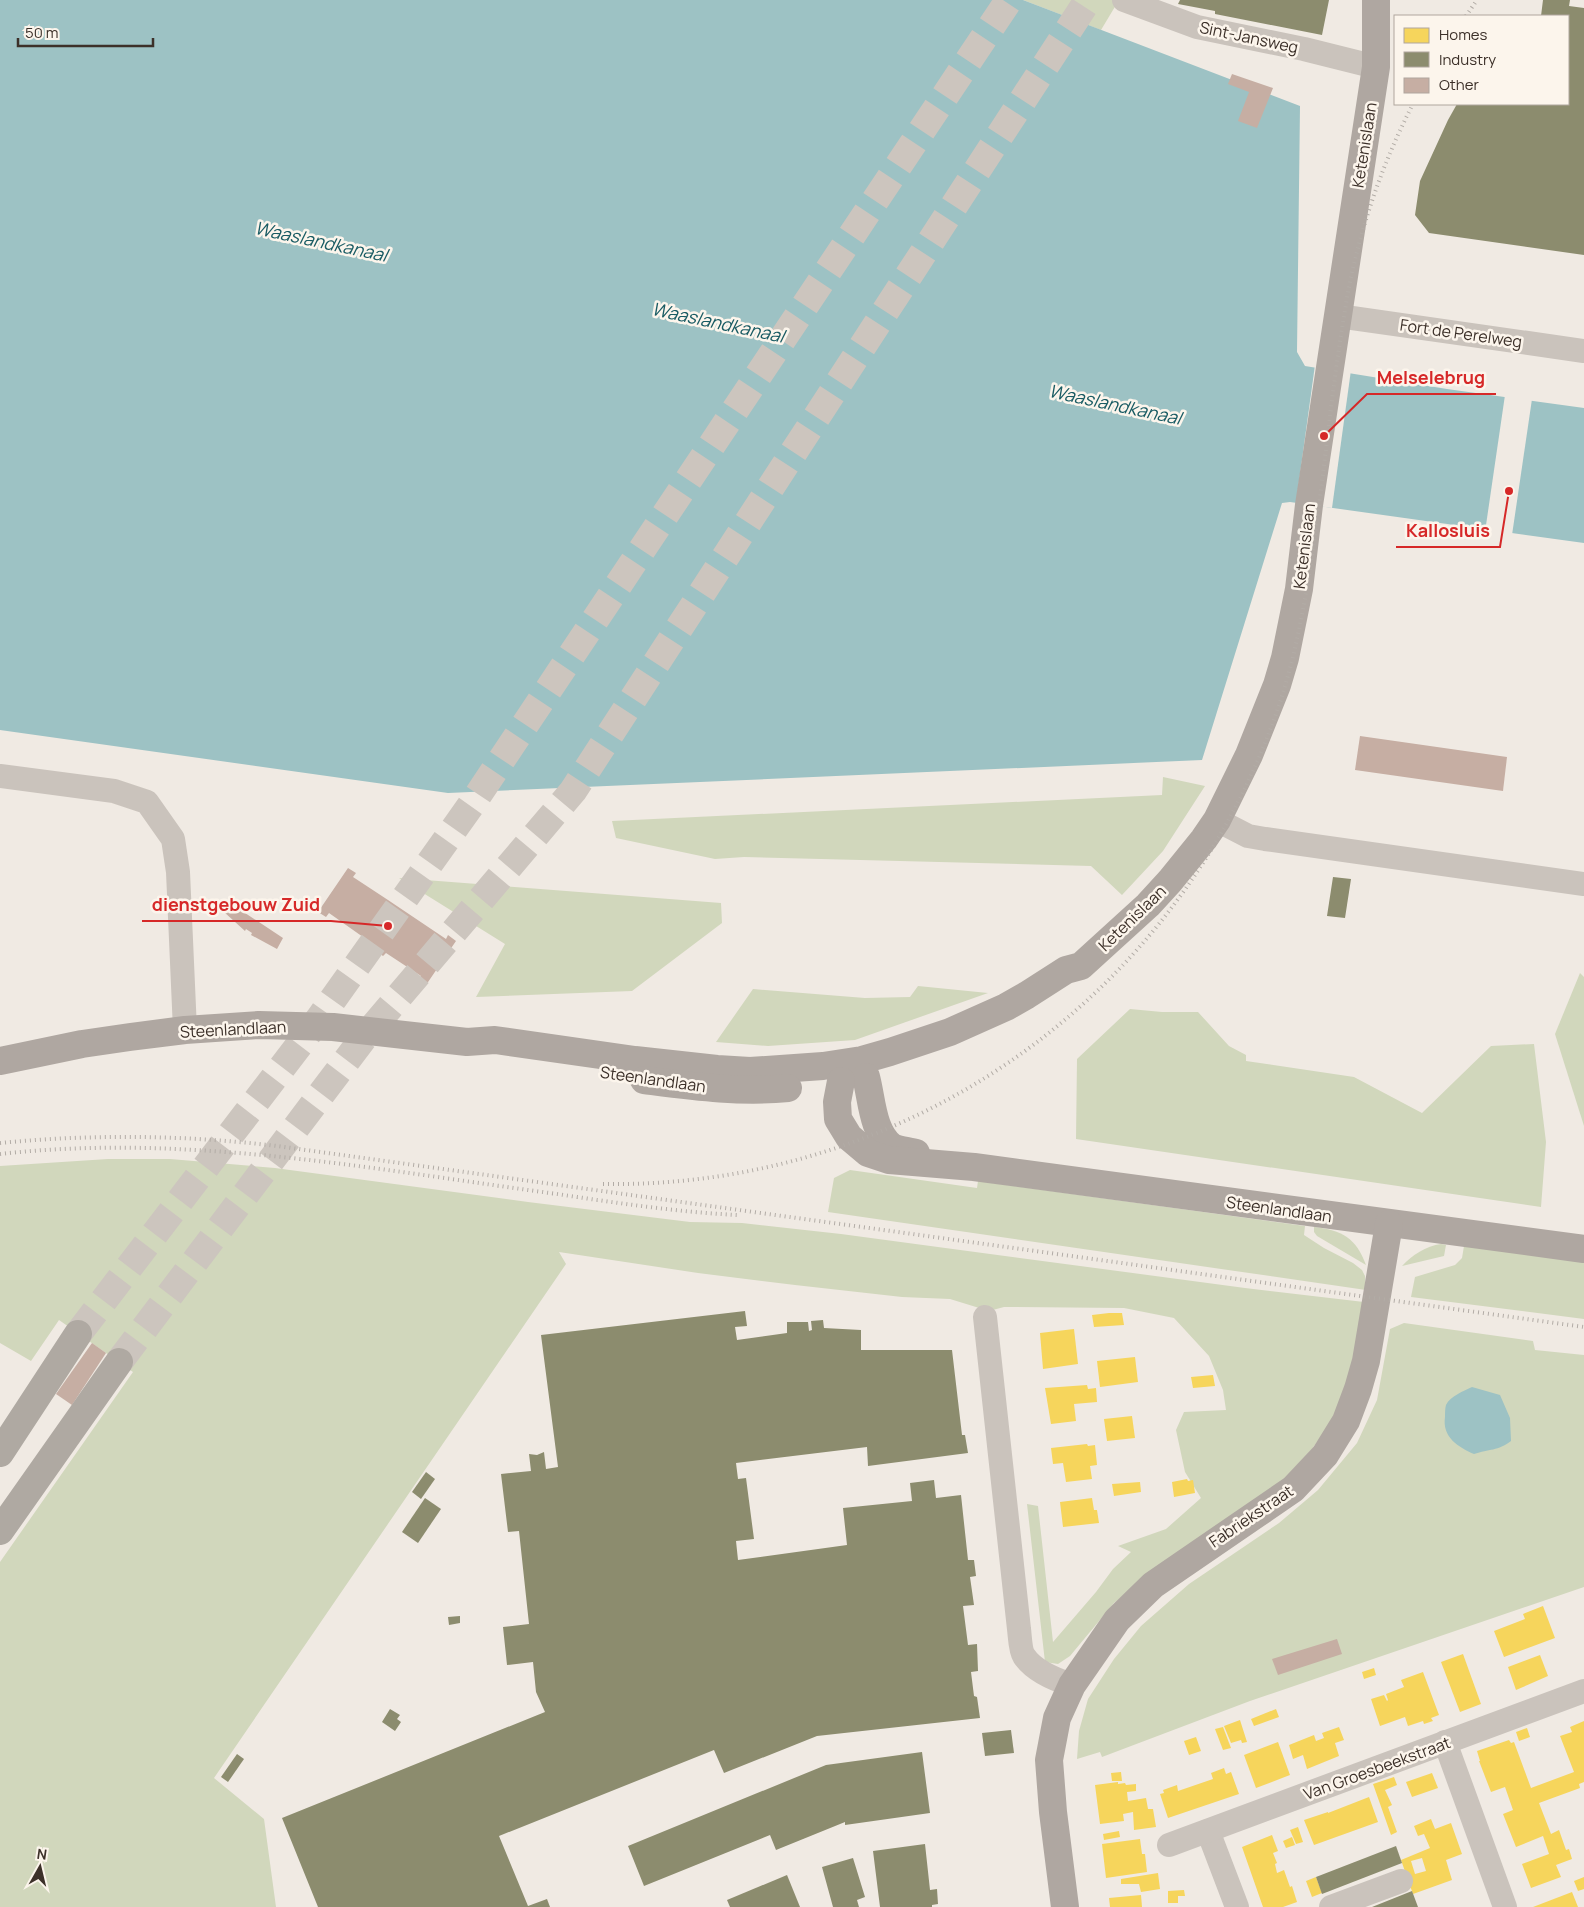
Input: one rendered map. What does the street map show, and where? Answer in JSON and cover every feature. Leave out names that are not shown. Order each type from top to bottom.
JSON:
[{"type":"highway","points":[[0,1454],[78,1334]]},
{"type":"highway","points":[[0,1531],[119,1362]]},
{"type":"main road","name":"Ketenislaan","points":[[1376,0],[1376,64]]},
{"type":"main road","name":"Ketenislaan","points":[[853,1070],[896,1070],[928,1059],[990,1034],[1039,1006],[1078,976],[1081,966],[1141,911],[1170,881],[1217,820],[1249,755],[1277,685],[1285,658],[1299,589],[1309,505],[1376,64],[1391,0]]},
{"type":"main road","name":"Steenlandlaan","points":[[0,1061],[82,1044],[185,1030],[259,1025],[333,1027],[467,1042],[495,1040],[635,1060],[717,1069],[853,1070]]},
{"type":"main road","name":"Steenlandlaan","points":[[853,1070],[876,1124],[884,1138],[894,1148],[974,1167]]},
{"type":"main road","name":"Steenlandlaan","points":[[853,1070],[838,1102],[838,1120],[849,1137],[868,1153],[889,1160],[974,1167],[1584,1249]]},
{"type":"main road","name":"Fabriekstraat","points":[[1065,1907],[1053,1812],[1049,1760],[1057,1718],[1072,1685],[1117,1620],[1153,1584],[1293,1489],[1325,1455],[1346,1421],[1366,1362],[1389,1224]]},
{"type":"street","name":"Sint-Jansweg","points":[[1124,0],[1197,28],[1376,64]]},
{"type":"street","name":"Fort de Perelweg","points":[[1338,316],[1584,351]]},
{"type":"street","points":[[0,776],[114,791],[147,802],[173,838],[177,863],[185,1030]]},
{"type":"street","points":[[1217,820],[1248,836],[1584,884]]},
{"type":"street","points":[[985,1317],[1019,1629],[1024,1656],[1037,1668],[1056,1679],[1072,1685]]},
{"type":"street","name":"Van Groesbeekstraat","points":[[1169,1845],[1584,1691]]},
{"type":"street","points":[[1445,1742],[1505,1907]]},
{"type":"street","points":[[1208,1831],[1237,1907]]},
{"type":"street","points":[[1331,1907],[1401,1881]]},
{"type":"green space","points":[[1023,0],[1119,0],[1101,30]]},
{"type":"green space","points":[[1163,777],[1205,786],[1163,851],[1122,895],[1091,866],[744,857],[715,859],[616,838],[612,821],[1162,795]]},
{"type":"green space","points":[[399,878],[721,903],[722,923],[632,991],[476,997],[505,944]]},
{"type":"green space","points":[[1580,973],[1584,977],[1584,1126],[1555,1034]]},
{"type":"green space","points":[[918,986],[988,993],[855,1040],[768,1046],[716,1042],[753,989],[865,998],[910,997]]},
{"type":"green space","points":[[1130,1009],[1162,1012],[1198,1012],[1229,1046],[1246,1055],[1246,1061],[1354,1077],[1422,1113],[1491,1046],[1534,1044],[1546,1142],[1541,1207],[1076,1139],[1077,1059]]},
{"type":"green space","points":[[108,1159],[170,1159],[275,1168],[690,1222],[742,1223],[841,1234],[1364,1302],[1351,1380],[1335,1417],[1312,1449],[1271,1493],[1157,1568],[1114,1603],[1070,1656],[1058,1664],[1045,1662],[1027,1504],[1038,1506],[1053,1642],[1113,1569],[1131,1552],[1118,1546],[1166,1529],[1201,1498],[1185,1472],[1176,1430],[1184,1412],[1226,1410],[1223,1390],[1209,1356],[1174,1318],[1124,1308],[1004,1307],[989,1311],[950,1299],[902,1297],[795,1285],[698,1273],[559,1252],[566,1264],[214,1778],[264,1819],[276,1907],[0,1907],[0,1562],[133,1372],[59,1320],[31,1361],[0,1343],[0,1166]]},
{"type":"green space","points":[[850,1170],[977,1188],[978,1181],[1305,1226],[1304,1235],[1362,1270],[1365,1276],[1366,1290],[828,1212],[834,1178]]},
{"type":"green space","points":[[1314,1227],[1333,1230],[1347,1237],[1358,1248],[1366,1265],[1317,1236],[1314,1232]]},
{"type":"green space","points":[[1441,1244],[1446,1245],[1444,1256],[1402,1266],[1420,1252]]},
{"type":"green space","points":[[1464,1246],[1584,1261],[1584,1319],[1411,1297],[1415,1277],[1455,1265],[1462,1258]]},
{"type":"green space","points":[[1404,1323],[1533,1341],[1535,1350],[1584,1355],[1584,1587],[1250,1701],[1102,1757],[1100,1752],[1077,1759],[1079,1731],[1088,1699],[1114,1659],[1141,1626],[1189,1584],[1279,1523],[1318,1490],[1357,1443],[1377,1400],[1390,1329]]},
{"type":"water","name":"Waaslandkanaal","points":[[0,0],[1023,0],[1300,106],[1297,352],[1305,366],[1447,389],[1584,408],[1584,543],[1290,502],[1282,503],[1202,760],[448,793],[0,730]]},
{"type":"water","points":[[1472,1387],[1500,1395],[1510,1418],[1511,1441],[1498,1448],[1474,1454],[1452,1440],[1445,1424],[1445,1408],[1448,1402]]},
{"type":"pier","points":[[1315,365],[1351,370],[1332,508],[1296,503]]},
{"type":"pier","points":[[1505,395],[1532,399],[1512,535],[1485,532]]},
{"type":"building: Homes","points":[[1122,1313],[1124,1325],[1094,1327],[1092,1315]]},
{"type":"building: Homes","points":[[1074,1329],[1078,1364],[1043,1369],[1040,1333]]},
{"type":"building: Homes","points":[[1135,1357],[1138,1382],[1100,1387],[1097,1361]]},
{"type":"building: Homes","points":[[1213,1375],[1215,1386],[1193,1388],[1191,1377]]},
{"type":"building: Homes","points":[[1087,1385],[1088,1389],[1096,1388],[1097,1402],[1074,1404],[1076,1421],[1051,1424],[1045,1388]]},
{"type":"building: Homes","points":[[1132,1416],[1135,1438],[1107,1441],[1104,1419]]},
{"type":"building: Homes","points":[[1087,1444],[1088,1446],[1095,1445],[1097,1465],[1090,1466],[1092,1479],[1066,1482],[1063,1463],[1053,1464],[1051,1448]]},
{"type":"building: Homes","points":[[1187,1479],[1188,1481],[1193,1480],[1195,1493],[1174,1497],[1172,1482]]},
{"type":"building: Homes","points":[[1140,1482],[1141,1492],[1114,1496],[1112,1484]]},
{"type":"building: Homes","points":[[1092,1498],[1094,1510],[1097,1510],[1099,1523],[1063,1527],[1060,1502]]},
{"type":"building: Homes","points":[[1543,1606],[1555,1638],[1504,1657],[1494,1631],[1525,1619],[1523,1614]]},
{"type":"building: Homes","points":[[1463,1654],[1481,1704],[1460,1712],[1441,1662]]},
{"type":"building: Homes","points":[[1540,1655],[1548,1676],[1516,1690],[1508,1667]]},
{"type":"building: Homes","points":[[1374,1668],[1376,1675],[1364,1679],[1362,1672]]},
{"type":"building: Homes","points":[[1423,1672],[1439,1715],[1431,1718],[1433,1721],[1424,1724],[1423,1721],[1408,1726],[1405,1717],[1380,1726],[1371,1699],[1384,1695],[1387,1701],[1386,1694],[1404,1687],[1401,1680]]},
{"type":"building: Homes","points":[[1276,1709],[1279,1717],[1254,1726],[1251,1719]]},
{"type":"building: Homes","points":[[1240,1720],[1247,1742],[1242,1743],[1241,1740],[1231,1743],[1224,1726]]},
{"type":"building: Homes","points":[[1584,1721],[1584,1782],[1579,1784],[1580,1788],[1539,1803],[1551,1834],[1559,1830],[1566,1850],[1569,1849],[1572,1859],[1556,1865],[1561,1877],[1531,1888],[1522,1864],[1549,1854],[1543,1836],[1516,1847],[1503,1814],[1513,1810],[1505,1787],[1491,1792],[1477,1751],[1509,1740],[1511,1743],[1514,1742],[1531,1788],[1574,1772],[1560,1736],[1572,1732],[1570,1727]]},
{"type":"building: Homes","points":[[1223,1727],[1231,1748],[1223,1750],[1215,1729]]},
{"type":"building: Homes","points":[[1339,1727],[1344,1740],[1335,1743],[1339,1756],[1307,1769],[1303,1755],[1293,1759],[1289,1745],[1314,1735],[1316,1741],[1324,1738],[1322,1733]]},
{"type":"building: Homes","points":[[1527,1728],[1530,1737],[1519,1741],[1516,1732]]},
{"type":"building: Homes","points":[[1196,1737],[1201,1751],[1189,1755],[1184,1741]]},
{"type":"building: Homes","points":[[1278,1742],[1290,1775],[1256,1788],[1244,1755]]},
{"type":"building: Homes","points":[[1224,1768],[1226,1774],[1231,1772],[1239,1794],[1168,1818],[1160,1794],[1164,1793],[1163,1790],[1177,1785],[1178,1791],[1213,1779],[1211,1773]]},
{"type":"building: Homes","points":[[1121,1772],[1122,1781],[1112,1781],[1111,1773]]},
{"type":"building: Homes","points":[[1432,1773],[1438,1788],[1412,1797],[1406,1782]]},
{"type":"building: Homes","points":[[1394,1777],[1397,1785],[1385,1790],[1392,1805],[1388,1807],[1397,1832],[1391,1835],[1373,1784]]},
{"type":"building: Homes","points":[[1118,1782],[1118,1784],[1125,1783],[1126,1785],[1136,1784],[1136,1791],[1127,1792],[1128,1801],[1146,1798],[1148,1809],[1153,1809],[1156,1827],[1134,1830],[1133,1812],[1123,1814],[1124,1821],[1100,1824],[1095,1785]]},
{"type":"building: Homes","points":[[1369,1797],[1378,1822],[1314,1845],[1304,1820]]},
{"type":"building: Homes","points":[[1431,1819],[1435,1829],[1451,1823],[1462,1854],[1446,1860],[1452,1880],[1413,1894],[1401,1860],[1430,1848],[1424,1834],[1418,1836],[1414,1826]],"holes":[[[1422,1858],[1426,1871],[1415,1874],[1411,1861]]]},
{"type":"building: Homes","points":[[1298,1827],[1303,1842],[1296,1844],[1290,1830]]},
{"type":"building: Homes","points":[[1119,1831],[1120,1837],[1104,1840],[1103,1834]]},
{"type":"building: Homes","points":[[1272,1835],[1278,1851],[1273,1853],[1277,1863],[1275,1864],[1277,1873],[1284,1870],[1297,1902],[1283,1907],[1263,1907],[1242,1847]]},
{"type":"building: Homes","points":[[1292,1837],[1295,1845],[1286,1848],[1283,1841]]},
{"type":"building: Homes","points":[[1140,1839],[1142,1854],[1145,1854],[1147,1872],[1106,1878],[1102,1844]]},
{"type":"building: Homes","points":[[1158,1873],[1160,1889],[1141,1892],[1139,1884],[1121,1884],[1121,1879]]},
{"type":"building: Homes","points":[[1316,1877],[1322,1893],[1312,1897],[1306,1881]]},
{"type":"building: Homes","points":[[1584,1877],[1584,1889],[1578,1891],[1574,1881]]},
{"type":"building: Homes","points":[[1184,1890],[1185,1896],[1178,1896],[1178,1903],[1168,1903],[1168,1891]]},
{"type":"building: Homes","points":[[1572,1892],[1578,1907],[1533,1907]]},
{"type":"building: Homes","points":[[1141,1895],[1142,1907],[1110,1907],[1109,1898]]},
{"type":"building: Industry","points":[[1180,0],[1329,0],[1322,35],[1215,14],[1215,11],[1178,4]]},
{"type":"building: Industry","points":[[1543,0],[1570,0],[1569,6],[1584,8],[1584,255],[1429,233],[1415,215],[1420,181],[1456,105],[1569,105],[1569,15],[1541,15]]},
{"type":"building: Industry","points":[[1333,877],[1351,879],[1345,918],[1327,916]]},
{"type":"building: Industry","points":[[745,1311],[747,1326],[735,1327],[737,1340],[787,1333],[787,1322],[808,1322],[809,1331],[812,1330],[811,1321],[823,1320],[824,1328],[861,1330],[861,1350],[952,1350],[962,1435],[965,1435],[968,1453],[868,1466],[867,1447],[736,1463],[738,1479],[746,1478],[754,1539],[736,1541],[738,1560],[847,1545],[843,1508],[912,1501],[910,1483],[934,1480],[936,1498],[961,1495],[968,1560],[974,1560],[976,1576],[970,1577],[974,1605],[963,1606],[968,1645],[977,1644],[978,1671],[971,1672],[974,1696],[977,1697],[980,1718],[817,1736],[724,1773],[714,1750],[499,1836],[528,1906],[547,1899],[550,1907],[318,1907],[282,1818],[545,1712],[536,1692],[533,1662],[507,1665],[503,1627],[529,1624],[519,1531],[508,1532],[501,1474],[531,1471],[529,1454],[537,1455],[544,1452],[546,1469],[558,1467],[541,1335]]},
{"type":"building: Industry","points":[[426,1472],[435,1479],[421,1499],[412,1492]]},
{"type":"building: Industry","points":[[425,1498],[441,1509],[418,1543],[402,1532]]},
{"type":"building: Industry","points":[[460,1616],[460,1623],[449,1625],[448,1617]]},
{"type":"building: Industry","points":[[390,1709],[400,1715],[397,1719],[401,1722],[395,1731],[382,1722]]},
{"type":"building: Industry","points":[[1011,1730],[1014,1753],[985,1756],[982,1733]]},
{"type":"building: Industry","points":[[922,1752],[930,1813],[845,1825],[845,1822],[776,1850],[770,1835],[644,1886],[628,1846],[826,1765]]},
{"type":"building: Industry","points":[[237,1754],[244,1759],[228,1782],[221,1777]]},
{"type":"building: Industry","points":[[925,1844],[930,1890],[937,1889],[938,1904],[932,1905],[932,1907],[880,1907],[873,1851]]},
{"type":"building: Industry","points":[[1396,1846],[1402,1863],[1322,1894],[1316,1877]]},
{"type":"building: Industry","points":[[853,1858],[865,1897],[857,1900],[859,1907],[833,1907],[822,1867]]},
{"type":"building: Industry","points":[[787,1875],[800,1907],[730,1907],[727,1900]]},
{"type":"building: Industry","points":[[1412,1891],[1418,1907],[1372,1907]]},
{"type":"building: Other","points":[[1232,74],[1273,88],[1257,128],[1238,121],[1249,92],[1228,84]]},
{"type":"building: Other","points":[[1360,736],[1507,757],[1503,791],[1355,770]]},
{"type":"building: Other","points":[[348,868],[356,873],[353,877],[446,939],[448,935],[456,941],[426,985],[418,980],[421,976],[386,953],[383,956],[361,939],[363,937],[329,913],[326,917],[318,912]]},
{"type":"building: Other","points":[[230,903],[283,938],[277,949],[251,935],[252,933],[246,929],[245,931],[224,912]]},
{"type":"building: Other","points":[[92,1343],[106,1353],[72,1405],[56,1394]]},
{"type":"building: Other","points":[[1337,1639],[1342,1654],[1278,1675],[1272,1659]]},
{"type":"tunnel","points":[[78,1334],[319,1019],[476,798],[1009,0]]},
{"type":"tunnel","points":[[119,1362],[362,1040],[573,791],[1088,0]]},
{"type":"railway","points":[[1467,15],[1477,0]]},
{"type":"railway","points":[[603,1184],[695,1179],[784,1163],[870,1136],[951,1098],[1027,1049],[1096,992],[1158,925],[1211,850],[1225,826],[1250,778],[1280,701],[1295,648],[1312,557],[1342,328],[1355,259],[1368,213],[1384,169],[1412,105]]},
{"type":"railway","points":[[0,1143],[70,1138],[139,1137],[242,1142],[277,1146],[1584,1327]]},
{"type":"railway","points":[[0,1154],[70,1149],[140,1148],[210,1151],[349,1165],[647,1207],[737,1215]]},
{"type":"place","name":"Melselebrug","points":[[1324,436]]},
{"type":"place","name":"Kallosluis","points":[[1509,491]]},
{"type":"place","name":"dienstgebouw Zuid","points":[[388,926]]}]
